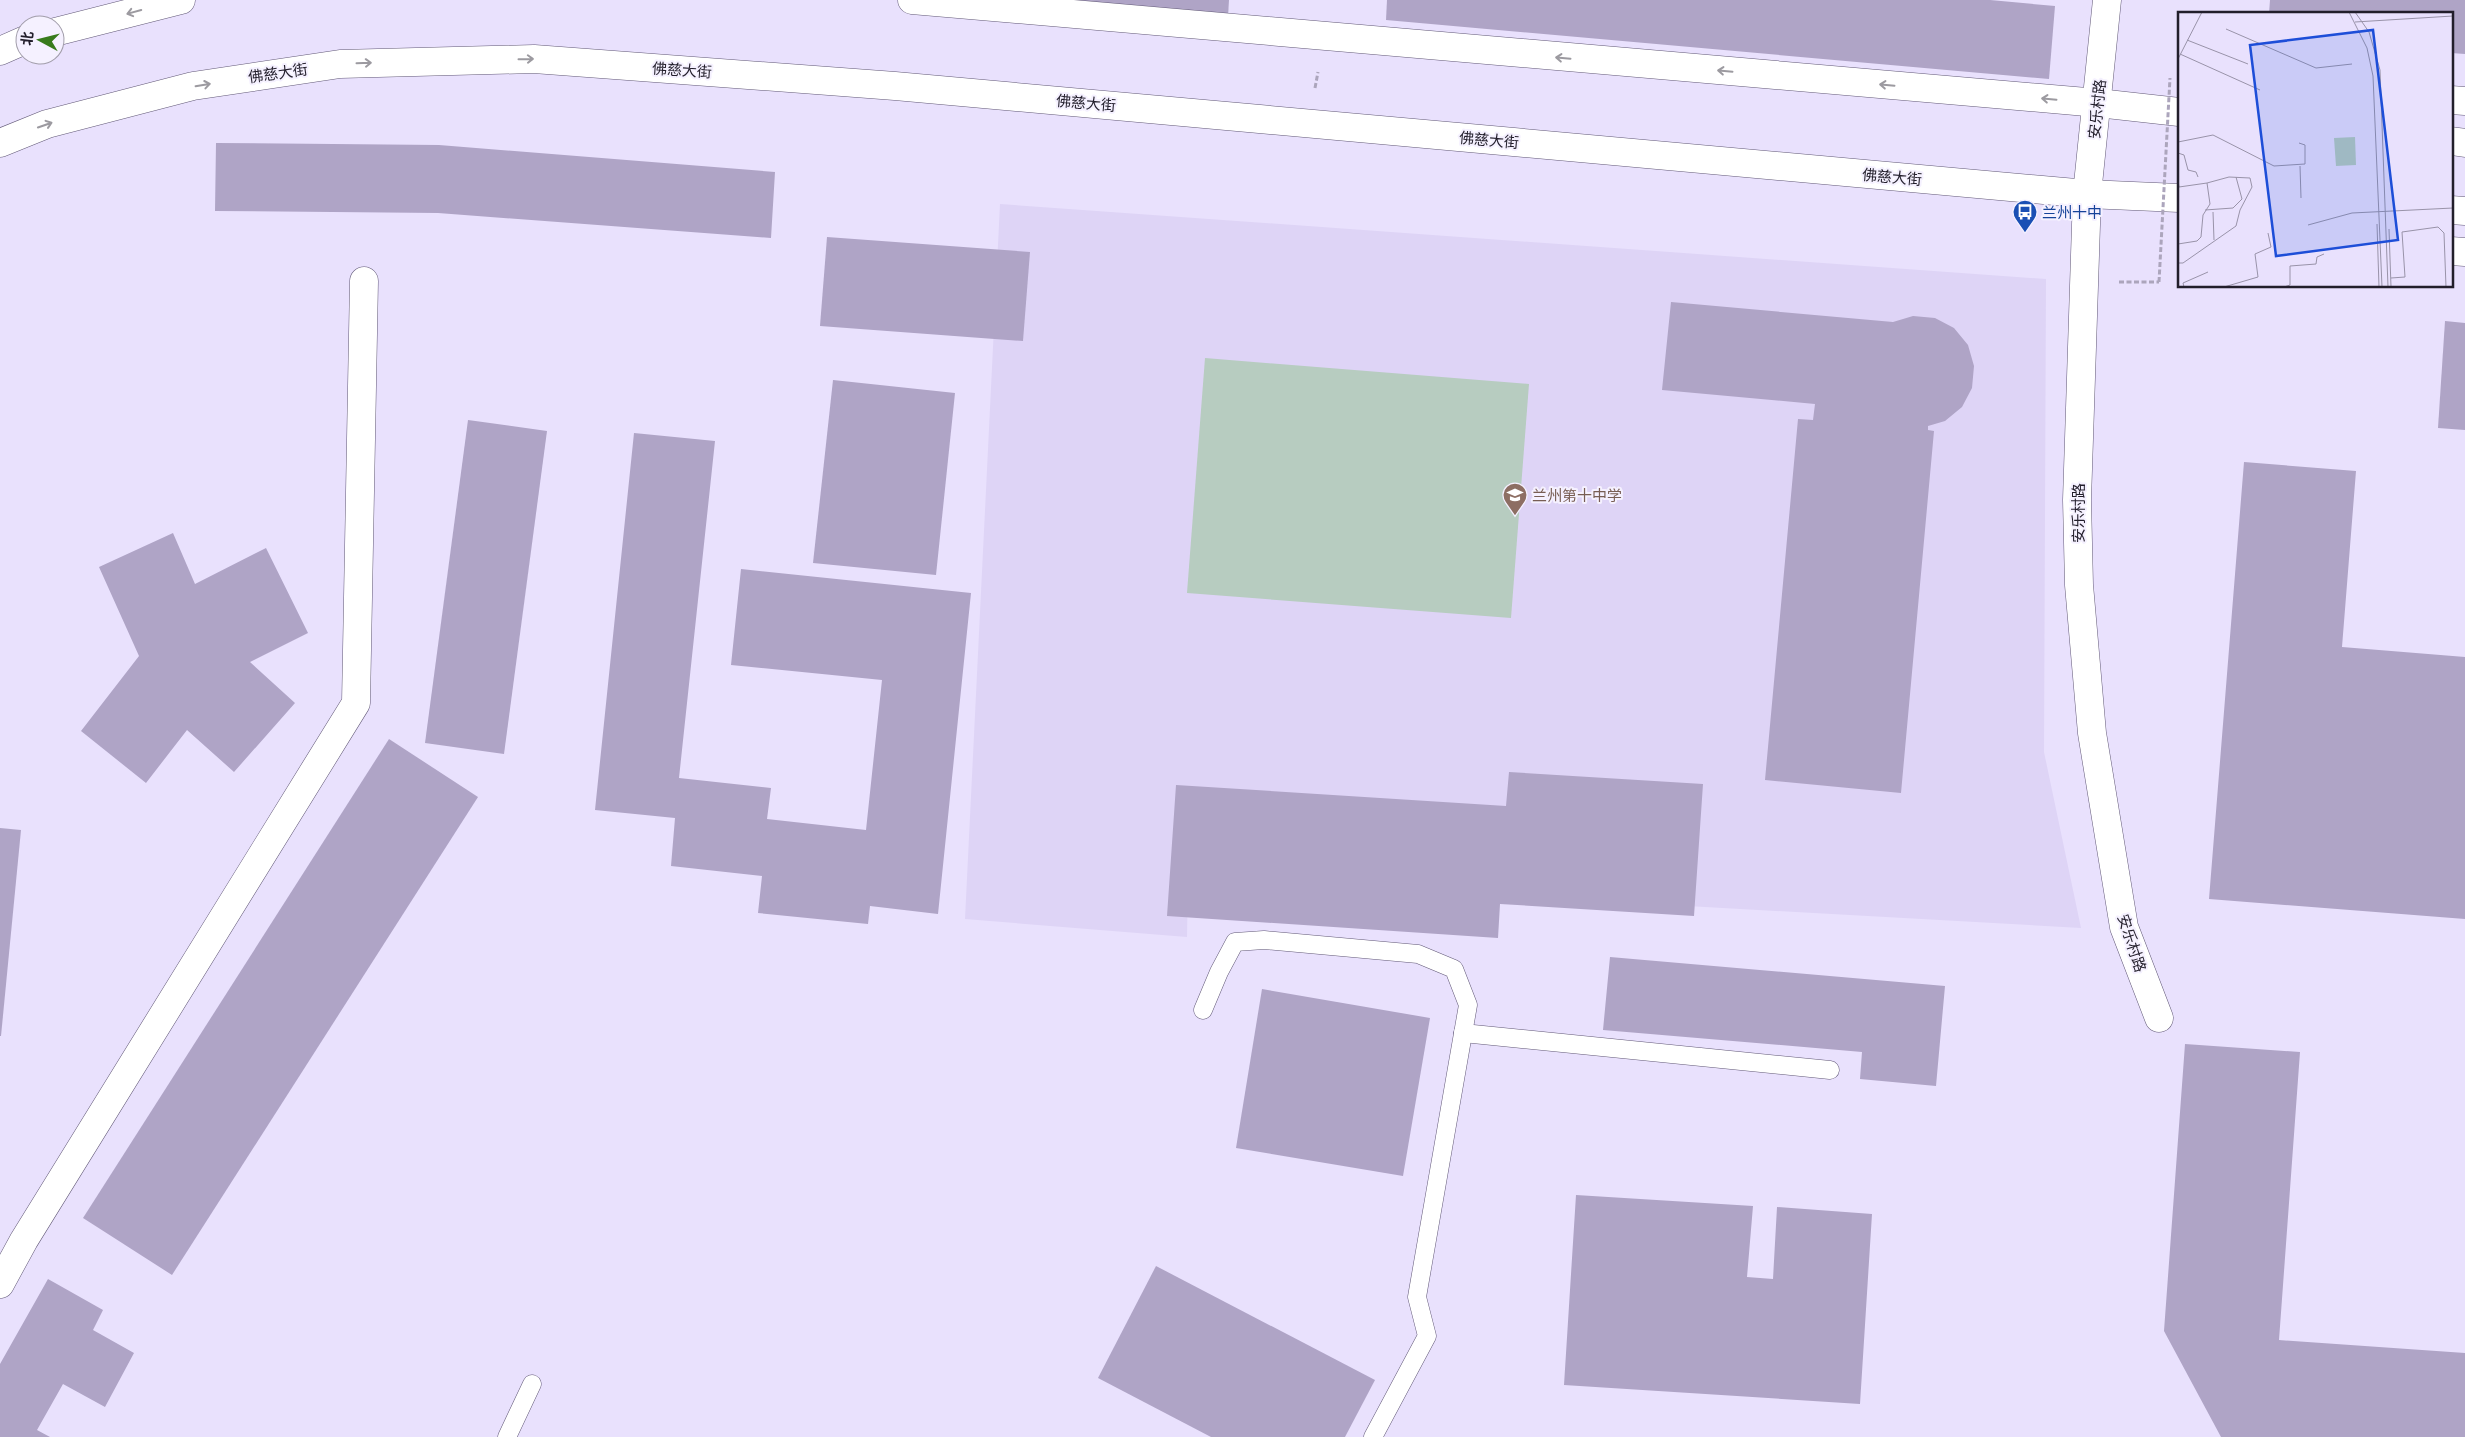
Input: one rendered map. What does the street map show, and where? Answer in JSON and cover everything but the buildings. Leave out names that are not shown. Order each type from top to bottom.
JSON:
[{"type":"main road","points":[[65,29],[181,0]]},
{"type":"main road","points":[[912,0],[2098,103],[2178,112]]},
{"type":"main road","name":"安乐村路","points":[[2107,0],[2098,103],[2087,194],[2077,500],[2078,585],[2092,733],[2124,927],[2159,1018]]},
{"type":"main road","points":[[0,51],[15,44]]},
{"type":"main road","name":"佛慈大街","points":[[0,143],[47,124],[193,86],[340,64],[534,59],[895,86],[2087,194],[2178,198]]},
{"type":"main road","points":[[2098,103],[2174,89]]},
{"type":"main road","points":[[2452,100],[2465,102]]},
{"type":"main road","points":[[2452,141],[2465,142]]},
{"type":"main road","points":[[2087,194],[2178,214]]},
{"type":"main road","points":[[2452,210],[2465,211]]},
{"type":"main road","points":[[2452,251],[2465,252]]},
{"type":"main road","points":[[0,1284],[30,1232],[356,703],[364,281]]},
{"type":"lane","points":[[1203,1010],[1219,972],[1235,942],[1264,940],[1418,954],[1454,969],[1468,1005],[1416,1296],[1427,1336],[1373,1437]]},
{"type":"lane","points":[[1463,1033],[1830,1070]]},
{"type":"lane","points":[[507,1437],[532,1384]]},
{"type":"path","points":[[1310,123],[1323,37]]},
{"type":"path","points":[[2159,282],[2174,89]]},
{"type":"shaded area","name":"兰州第十中学","points":[[1000,204],[2046,279],[2044,752],[2081,928],[1188,878],[1187,937],[965,919]]},
{"type":"green space","points":[[1205,358],[1529,384],[1511,618],[1187,593]]},
{"type":"place","name":"兰州十中","points":[[2025,233]]},
{"type":"place","name":"兰州第十中学","points":[[1515,516]]}]
